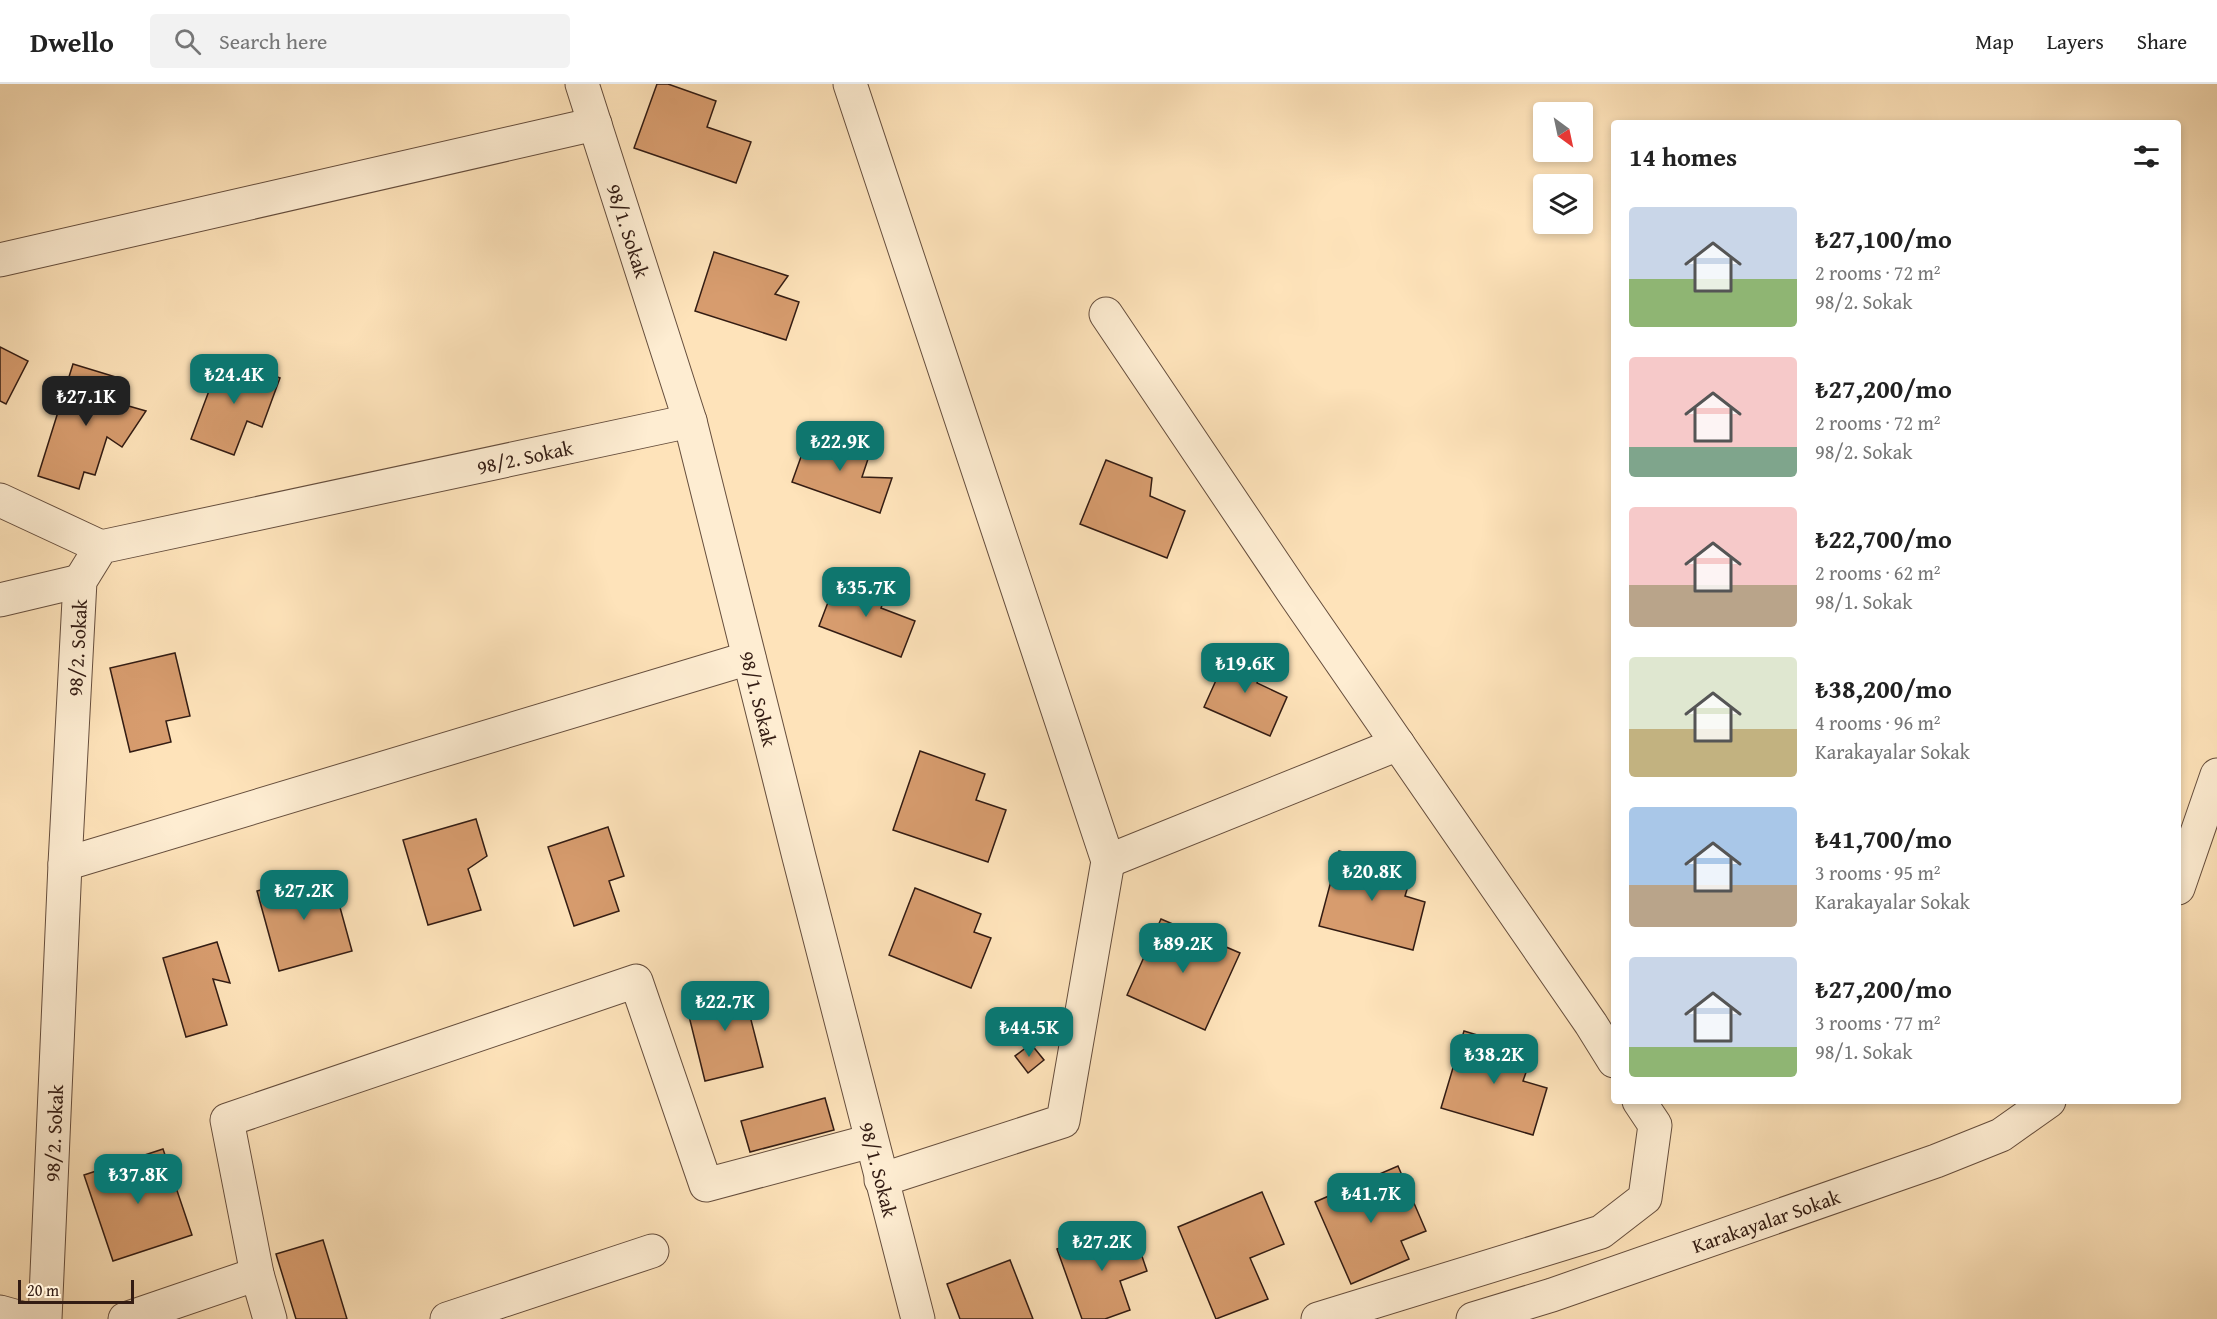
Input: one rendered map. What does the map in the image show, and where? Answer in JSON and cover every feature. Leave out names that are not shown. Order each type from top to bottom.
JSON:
[{"type":"street","name":"98/1. Sokak","points":[[582,84],[690,421],[918,1319]]},
{"type":"street","points":[[850,84],[1108,861],[1063,1121],[881,1179]]},
{"type":"street","points":[[0,260],[595,124]]},
{"type":"street","points":[[1106,314],[1611,1057]]},
{"type":"street","name":"98/2. Sokak","points":[[45,1319],[80,581],[101,546],[690,421]]},
{"type":"street","points":[[0,500],[101,546]]},
{"type":"street","points":[[0,600],[80,581]]},
{"type":"street","points":[[65,864],[749,658]]},
{"type":"street","points":[[1108,861],[1398,744]]},
{"type":"street","points":[[2181,879],[2217,775]]},
{"type":"street","points":[[270,1319],[257,1274],[227,1120],[636,981],[706,1185],[871,1141]]},
{"type":"street","points":[[1318,1319],[1601,1232],[1645,1198],[1655,1125],[1641,1104]]},
{"type":"street","name":"Karakayalar Sokak","points":[[1473,1319],[1552,1295],[1936,1161],[2001,1135],[2045,1104]]},
{"type":"street","points":[[447,1319],[652,1251]]},
{"type":"street","points":[[125,1319],[257,1274]]},
{"type":"street","points":[[0,1312],[25,1319]]},
{"type":"building","points":[[657,84],[668,84],[716,101],[707,127],[751,142],[736,183],[634,148]]},
{"type":"building","points":[[714,252],[788,276],[775,294],[799,302],[786,340],[695,311]]},
{"type":"building","points":[[0,347],[28,361],[6,404],[0,401]]},
{"type":"building","points":[[222,356],[280,378],[262,427],[247,421],[234,455],[191,439]]},
{"type":"building","points":[[73,364],[119,378],[111,401],[146,411],[122,447],[107,437],[95,475],[84,472],[79,489],[38,476]]},
{"type":"building","points":[[811,429],[871,450],[862,477],[892,478],[880,513],[792,482]]},
{"type":"building","points":[[1106,460],[1152,478],[1150,496],[1185,511],[1167,558],[1080,524]]},
{"type":"building","points":[[838,576],[886,595],[881,608],[915,621],[901,657],[819,626]]},
{"type":"building","points":[[1231,647],[1266,662],[1257,683],[1287,697],[1270,736],[1204,707]]},
{"type":"building","points":[[175,653],[190,716],[166,721],[171,742],[130,752],[110,668]]},
{"type":"building","points":[[920,751],[985,774],[976,800],[1006,810],[988,862],[893,830]]},
{"type":"building","points":[[476,819],[487,856],[468,869],[481,910],[428,925],[403,840]]},
{"type":"building","points":[[608,827],[624,876],[609,881],[619,911],[574,926],[548,847]]},
{"type":"building","points":[[1339,851],[1413,870],[1405,896],[1425,902],[1413,950],[1319,926]]},
{"type":"building","points":[[330,871],[352,951],[279,971],[257,891]]},
{"type":"building","points":[[915,888],[981,914],[974,932],[991,938],[971,988],[889,955]]},
{"type":"building","points":[[1161,919],[1240,953],[1205,1030],[1127,995]]},
{"type":"building","points":[[217,942],[230,983],[213,979],[227,1025],[186,1037],[163,958]]},
{"type":"building","points":[[752,983],[750,1016],[763,1067],[705,1081],[685,1000]]},
{"type":"building","points":[[1464,1031],[1533,1052],[1523,1081],[1547,1088],[1533,1135],[1441,1108]]},
{"type":"building","points":[[1031,1044],[1044,1060],[1028,1073],[1015,1056]]},
{"type":"building","points":[[825,1098],[834,1130],[750,1152],[741,1121]]},
{"type":"building","points":[[163,1149],[192,1235],[113,1261],[84,1175]]},
{"type":"building","points":[[1398,1166],[1426,1231],[1401,1241],[1409,1259],[1351,1284],[1315,1202]]},
{"type":"building","points":[[1262,1192],[1284,1244],[1250,1258],[1268,1299],[1216,1319],[1178,1227]]},
{"type":"building","points":[[1131,1224],[1147,1271],[1120,1281],[1130,1310],[1105,1319],[1082,1319],[1057,1249]]},
{"type":"building","points":[[323,1240],[347,1319],[296,1319],[276,1254]]},
{"type":"building","points":[[1010,1260],[1033,1319],[960,1319],[947,1284]]}]
